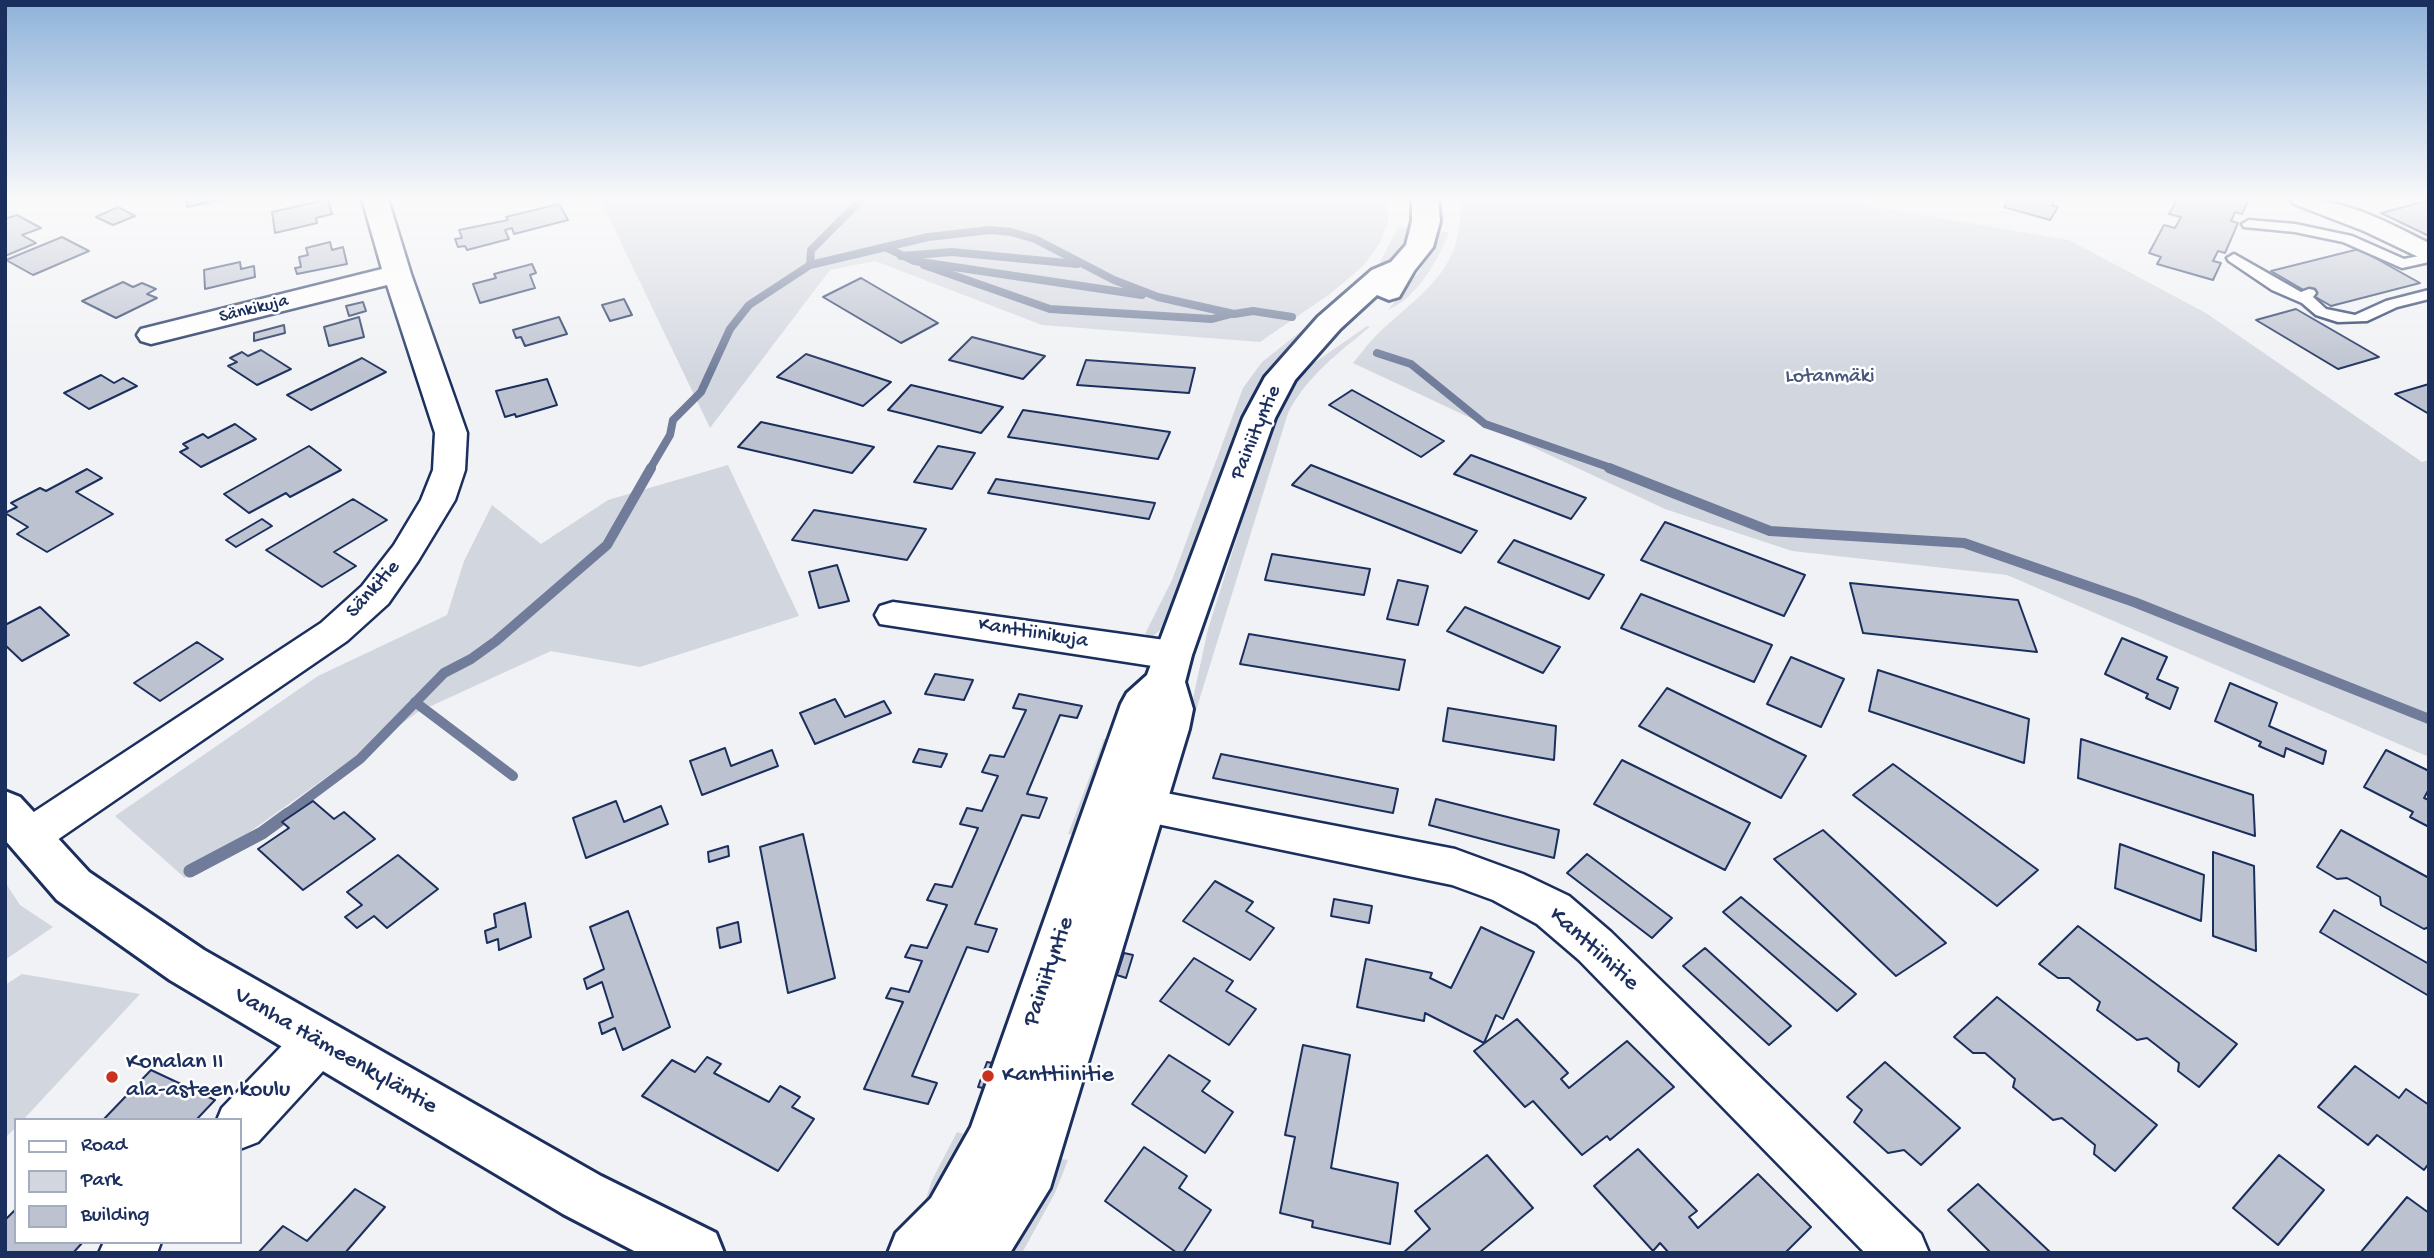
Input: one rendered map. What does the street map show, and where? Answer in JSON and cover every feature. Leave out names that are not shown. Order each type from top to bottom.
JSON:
[{"type":"street","name":"Sänkitie","points":[[17,823],[334,632],[375,595],[406,553],[438,500],[449,470],[451,433],[392,258]]},
{"type":"street","name":"Painiityntie","points":[[916,1253],[950,1217],[993,1140],[1126,803],[1172,709],[1169,669],[1259,418],[1281,377],[1307,351],[1371,315],[1396,282],[1401,268],[1410,258]]},
{"type":"street","name":"Sänkikuja","points":[[151,335],[397,274]]},
{"type":"street","name":"Kanttiinikuja","points":[[893,615],[1169,669]]},
{"type":"street","name":"Painiityntie","points":[[978,1253],[1031,1169],[1126,803]]},
{"type":"street","name":"Kanttiinitie","points":[[1126,803],[1455,867],[1507,887],[1553,911],[1595,946],[1902,1253]]},
{"type":"street","name":"Vanha Hämeenkyläntie","points":[[17,823],[73,886],[187,965],[582,1195],[638,1241],[696,1253]]},
{"type":"street","points":[[242,1123],[318,1042]]},
{"type":"lane","points":[[2234,258],[2277,287],[2307,297],[2329,314],[2350,319],[2361,319],[2387,306],[2429,294]]},
{"type":"lane","points":[[2388,258],[2402,264],[2423,258]]},
{"type":"green space","points":[[628,258],[1369,258],[1330,294],[1260,342],[1042,325],[875,261],[830,270],[710,428]]},
{"type":"green space","points":[[1382,258],[1397,258],[1386,268],[1346,294],[1379,264]]},
{"type":"green space","points":[[1427,258],[1437,258],[1417,287],[1399,304],[1388,310]]},
{"type":"green space","name":"Lotanmäki","points":[[1450,258],[2102,258],[2206,313],[2422,462],[2429,460],[2429,757],[2007,575],[1792,551],[1665,509],[1353,363],[1376,335],[1430,286]]},
{"type":"green space","points":[[1329,309],[1261,378],[1229,454],[1176,617],[1152,637],[1145,634],[1172,580],[1243,388],[1262,362]]},
{"type":"green space","points":[[1367,326],[1370,327],[1314,376],[1288,413],[1194,717],[1189,717],[1208,629],[1277,411],[1301,372]]},
{"type":"green space","points":[[728,465],[799,616],[640,667],[551,651],[418,712],[185,878],[115,816],[318,676],[447,615],[464,561],[492,505],[541,544],[608,500]]},
{"type":"green space","points":[[1104,739],[1117,741],[1085,836],[1068,834]]},
{"type":"green space","points":[[5,882],[20,905],[53,927],[5,960]]},
{"type":"green space","points":[[22,974],[140,994],[25,1118],[14,1118],[14,1129],[5,1138],[5,985]]},
{"type":"green space","points":[[957,1132],[975,1137],[922,1211],[932,1180]]},
{"type":"green space","points":[[1050,1157],[1068,1160],[1055,1193],[1022,1253],[999,1253]]},
{"type":"building","points":[[12,258],[73,258],[33,275],[6,260]]},
{"type":"building","points":[[299,258],[346,258],[347,264],[297,274],[295,268],[301,267]]},
{"type":"building","points":[[2161,258],[2215,258],[2213,261],[2221,263],[2213,280],[2157,264]]},
{"type":"building","points":[[2324,258],[2375,258],[2420,283],[2331,306],[2271,271]]},
{"type":"building","points":[[240,262],[241,269],[254,266],[255,277],[205,289],[204,270]]},
{"type":"building","points":[[532,264],[536,273],[530,275],[535,288],[480,303],[473,284],[496,278],[494,274]]},
{"type":"building","points":[[861,278],[938,323],[901,343],[823,297]]},
{"type":"building","points":[[123,282],[133,287],[142,283],[156,289],[147,294],[157,298],[116,318],[82,301]]},
{"type":"building","points":[[624,299],[632,315],[610,321],[602,305]]},
{"type":"building","points":[[363,302],[366,311],[349,316],[346,306]]},
{"type":"building","points":[[2296,309],[2379,357],[2338,369],[2256,320]]},
{"type":"building","points":[[359,317],[364,337],[329,346],[324,327]]},
{"type":"building","points":[[559,317],[567,334],[525,346],[521,337],[516,338],[513,330]]},
{"type":"building","points":[[284,325],[285,333],[254,341],[254,333]]},
{"type":"building","points":[[972,337],[1045,356],[1023,379],[949,360]]},
{"type":"building","points":[[261,350],[291,369],[257,385],[228,366],[237,362],[230,358],[242,352],[248,356]]},
{"type":"building","points":[[806,354],[891,382],[863,406],[777,377]]},
{"type":"building","points":[[362,358],[386,372],[311,410],[287,395]]},
{"type":"building","points":[[1086,360],[1195,368],[1189,393],[1077,385]]},
{"type":"building","points":[[101,375],[114,383],[123,378],[137,386],[89,409],[64,393]]},
{"type":"building","points":[[547,379],[557,405],[516,417],[515,414],[505,417],[496,391]]},
{"type":"building","points":[[2429,384],[2429,414],[2395,394]]},
{"type":"building","points":[[911,385],[1003,407],[981,433],[888,410]]},
{"type":"building","points":[[1352,390],[1444,441],[1421,457],[1329,405]]},
{"type":"building","points":[[1023,410],[1170,432],[1158,459],[1008,437]]},
{"type":"building","points":[[761,422],[874,447],[852,473],[738,447]]},
{"type":"building","points":[[235,424],[256,439],[201,467],[180,452],[188,448],[183,444],[203,434],[208,438]]},
{"type":"building","points":[[309,446],[341,470],[290,497],[286,493],[249,513],[224,494]]},
{"type":"building","points":[[938,446],[975,453],[952,489],[914,482]]},
{"type":"building","points":[[1471,455],[1586,498],[1571,519],[1454,474]]},
{"type":"building","points":[[1311,465],[1477,531],[1461,553],[1292,485]]},
{"type":"building","points":[[87,469],[102,478],[76,492],[113,514],[47,552],[17,534],[28,527],[5,513],[17,507],[11,503],[40,488],[46,491]]},
{"type":"building","points":[[996,479],[1155,503],[1149,519],[988,493]]},
{"type":"building","points":[[353,499],[387,520],[334,552],[356,566],[322,587],[266,550]]},
{"type":"building","points":[[814,510],[926,529],[907,560],[792,540]]},
{"type":"building","points":[[262,519],[272,526],[236,547],[226,540]]},
{"type":"building","points":[[1665,522],[1805,575],[1784,616],[1641,560]]},
{"type":"building","points":[[1514,540],[1604,575],[1589,599],[1498,562]]},
{"type":"building","points":[[1272,554],[1370,569],[1364,595],[1265,580]]},
{"type":"building","points":[[837,565],[849,601],[819,608],[809,572]]},
{"type":"building","points":[[1398,580],[1428,586],[1418,625],[1387,619]]},
{"type":"building","points":[[1850,583],[2018,600],[2037,652],[1863,633]]},
{"type":"building","points":[[1641,594],[1772,645],[1754,682],[1621,628]]},
{"type":"building","points":[[40,607],[69,635],[22,661],[5,645],[5,625]]},
{"type":"building","points":[[1465,607],[1560,647],[1543,673],[1447,631]]},
{"type":"building","points":[[1249,634],[1405,660],[1399,690],[1240,664]]},
{"type":"building","points":[[2122,638],[2167,657],[2157,679],[2178,688],[2170,709],[2146,698],[2148,694],[2105,674]]},
{"type":"building","points":[[197,642],[223,659],[160,701],[134,683]]},
{"type":"building","points":[[1791,657],[1844,679],[1821,727],[1767,704]]},
{"type":"building","points":[[1878,670],[2029,719],[2024,763],[1869,711]]},
{"type":"building","points":[[935,674],[973,680],[964,700],[925,694]]},
{"type":"building","points":[[2230,683],[2277,703],[2269,726],[2326,751],[2323,764],[2286,748],[2284,757],[2259,746],[2261,742],[2215,721]]},
{"type":"building","points":[[1667,688],[1806,756],[1781,798],[1639,726]]},
{"type":"building","points":[[1019,694],[1082,706],[1077,718],[1060,715],[1027,794],[1047,798],[1039,818],[1022,815],[975,924],[997,929],[988,952],[967,947],[912,1076],[937,1083],[928,1104],[864,1089],[903,1002],[886,998],[891,988],[909,992],[922,961],[905,957],[911,945],[927,948],[947,905],[927,900],[935,884],[952,887],[978,828],[960,824],[967,808],[982,811],[998,776],[982,772],[990,755],[1004,757],[1026,710],[1013,708]]},
{"type":"building","points":[[835,699],[845,717],[884,701],[891,713],[815,744],[800,713]]},
{"type":"building","points":[[1448,708],[1556,726],[1554,760],[1443,741]]},
{"type":"building","points":[[2081,739],[2253,795],[2255,836],[2078,778]]},
{"type":"building","points":[[725,748],[731,766],[772,750],[778,766],[702,795],[690,761]]},
{"type":"building","points":[[919,749],[947,754],[941,767],[913,762]]},
{"type":"building","points":[[2386,750],[2429,771],[2429,789],[2424,798],[2429,800],[2429,827],[2410,817],[2413,812],[2364,787]]},
{"type":"building","points":[[1221,754],[1398,789],[1393,813],[1213,778]]},
{"type":"building","points":[[1622,760],[1750,823],[1725,870],[1594,804]]},
{"type":"building","points":[[1893,764],[2038,870],[1997,906],[1853,795]]},
{"type":"building","points":[[1436,799],[1559,830],[1554,858],[1429,825]]},
{"type":"building","points":[[313,801],[334,819],[344,812],[375,839],[303,890],[258,849],[289,828],[282,822]]},
{"type":"building","points":[[616,801],[624,822],[661,806],[668,824],[586,858],[573,818]]},
{"type":"building","points":[[1823,830],[1946,943],[1896,976],[1774,859]]},
{"type":"building","points":[[2341,830],[2429,878],[2429,927],[2424,929],[2381,905],[2380,897],[2347,878],[2337,879],[2317,867]]},
{"type":"building","points":[[803,834],[835,978],[788,993],[760,847]]},
{"type":"building","points":[[2120,844],[2204,875],[2201,921],[2115,888]]},
{"type":"building","points":[[728,846],[729,856],[709,862],[708,852]]},
{"type":"building","points":[[2213,852],[2254,866],[2256,951],[2213,936]]},
{"type":"building","points":[[1587,854],[1672,918],[1652,938],[1567,873]]},
{"type":"building","points":[[398,855],[438,889],[387,928],[374,916],[357,928],[345,917],[362,905],[347,892]]},
{"type":"building","points":[[1215,881],[1253,902],[1246,911],[1274,928],[1250,960],[1183,921]]},
{"type":"building","points":[[1741,897],[1856,994],[1837,1011],[1723,912]]},
{"type":"building","points":[[1334,899],[1372,906],[1369,923],[1331,916]]},
{"type":"building","points":[[525,903],[531,937],[499,950],[498,939],[487,943],[485,931],[496,927],[494,914]]},
{"type":"building","points":[[2334,910],[2429,964],[2429,996],[2320,932]]},
{"type":"building","points":[[628,911],[670,1027],[623,1050],[615,1028],[602,1034],[599,1023],[613,1017],[602,982],[587,989],[584,979],[604,969],[590,927]]},
{"type":"building","points":[[738,922],[741,942],[720,948],[717,928]]},
{"type":"building","points":[[2078,926],[2237,1044],[2199,1087],[2178,1071],[2179,1063],[2147,1038],[2137,1040],[2097,1010],[2100,1002],[2069,978],[2058,978],[2039,964]]},
{"type":"building","points":[[1481,927],[1534,952],[1503,1019],[1496,1015],[1484,1043],[1425,1013],[1424,1021],[1357,1007],[1366,959],[1432,973],[1430,978],[1451,988]]},
{"type":"building","points":[[1705,948],[1791,1026],[1769,1045],[1683,966]]},
{"type":"building","points":[[1124,953],[1133,955],[1126,978],[1117,975]]},
{"type":"building","points":[[1194,958],[1233,981],[1226,991],[1256,1009],[1229,1045],[1160,1001]]},
{"type":"building","points":[[1997,997],[2157,1125],[2115,1171],[2094,1154],[2095,1145],[2062,1118],[2053,1120],[2013,1087],[2015,1079],[1985,1053],[1973,1053],[1954,1037]]},
{"type":"building","points":[[1517,1019],[1568,1073],[1561,1079],[1569,1088],[1627,1041],[1674,1087],[1610,1140],[1607,1136],[1582,1155],[1533,1101],[1525,1107],[1474,1051]]},
{"type":"building","points":[[1303,1045],[1350,1055],[1331,1168],[1398,1183],[1390,1244],[1312,1227],[1313,1221],[1280,1213],[1295,1137],[1285,1135]]},
{"type":"building","points":[[1169,1055],[1210,1081],[1202,1091],[1233,1112],[1205,1153],[1132,1104]]},
{"type":"building","points":[[707,1057],[721,1064],[714,1073],[769,1102],[780,1086],[800,1097],[792,1107],[814,1119],[778,1171],[642,1096],[672,1060],[695,1072]]},
{"type":"building","points":[[987,1062],[997,1064],[988,1089],[978,1087]]},
{"type":"building","points":[[1885,1062],[1960,1128],[1921,1165],[1904,1150],[1888,1153],[1854,1122],[1862,1110],[1847,1097]]},
{"type":"building","points":[[2355,1066],[2399,1098],[2406,1089],[2429,1105],[2429,1163],[2424,1170],[2377,1135],[2368,1145],[2318,1107]]},
{"type":"building","points":[[151,1070],[215,1100],[198,1118],[105,1118]]},
{"type":"building","points":[[1144,1147],[1187,1176],[1179,1188],[1211,1210],[1183,1253],[1177,1253],[1105,1201]]},
{"type":"building","points":[[1638,1149],[1697,1211],[1689,1217],[1698,1228],[1758,1174],[1811,1227],[1785,1253],[1669,1253],[1660,1243],[1653,1251],[1594,1186]]},
{"type":"building","points":[[1487,1155],[1533,1208],[1479,1253],[1403,1253],[1430,1229],[1415,1211]]},
{"type":"building","points":[[2279,1155],[2324,1190],[2278,1245],[2233,1208]]},
{"type":"building","points":[[1978,1184],[2051,1253],[1991,1253],[1948,1210]]},
{"type":"building","points":[[355,1189],[385,1207],[345,1253],[258,1253],[283,1226],[307,1241]]},
{"type":"building","points":[[2407,1197],[2429,1213],[2429,1253],[2361,1252]]},
{"type":"building","points":[[14,1211],[14,1244],[81,1244],[73,1253],[5,1253],[5,1220]]},
{"type":"waterway","points":[[810,258],[810,265]]},
{"type":"waterway","points":[[810,265],[841,258]]},
{"type":"waterway","points":[[907,258],[914,261],[1142,295]]},
{"type":"waterway","points":[[1011,258],[1077,264]]},
{"type":"waterway","points":[[1071,258],[1114,280],[1158,297],[1234,314],[1253,311],[1292,317]]},
{"type":"waterway","points":[[650,469],[670,435],[673,420],[701,392],[730,329],[749,305],[810,265]]},
{"type":"waterway","points":[[924,265],[1050,309],[1212,319],[1231,314]]},
{"type":"waterway","points":[[1377,353],[1411,364],[1485,424],[1614,469]]},
{"type":"waterway","points":[[415,702],[444,673],[471,659],[496,641],[607,545],[651,468]]},
{"type":"waterway","points":[[1609,468],[1770,531],[1964,543],[2134,602],[2429,719]]},
{"type":"waterway","points":[[285,815],[360,759],[415,702]]},
{"type":"waterway","points":[[415,702],[513,776]]},
{"type":"waterway","points":[[190,871],[262,833],[288,814]]},
{"type":"place","name":"Kanttiinitie","points":[[988,1076]]},
{"type":"place","name":"Konalan II ala-asteen koulu","points":[[112,1077]]}]
